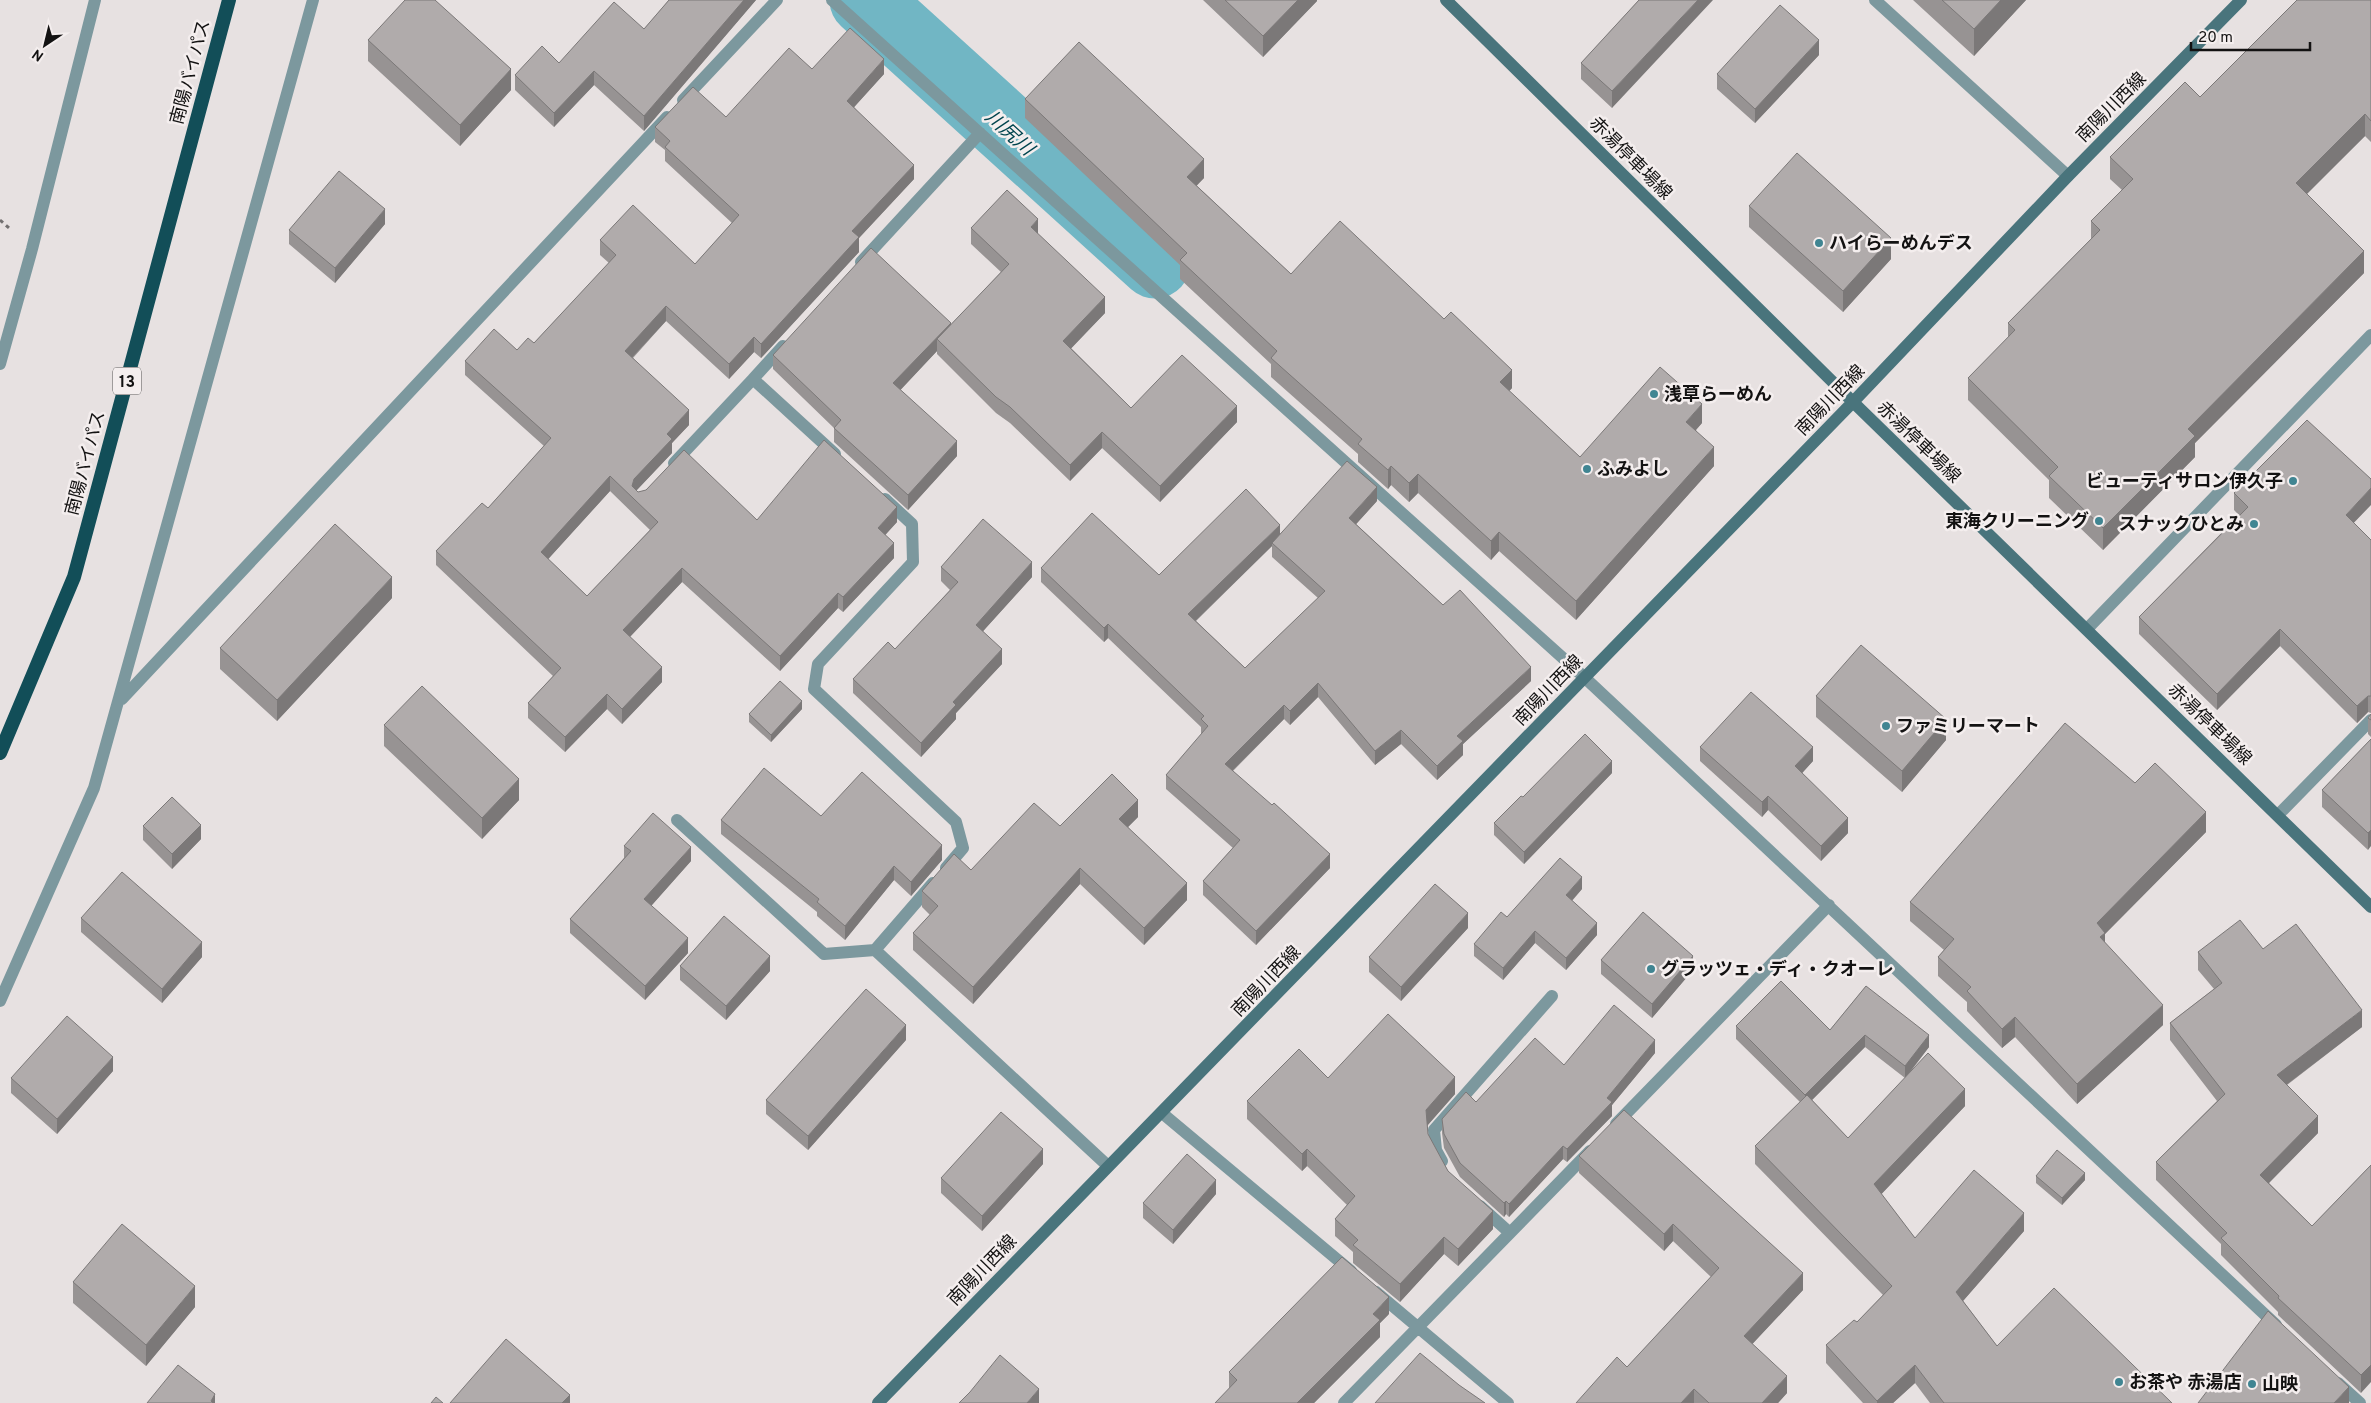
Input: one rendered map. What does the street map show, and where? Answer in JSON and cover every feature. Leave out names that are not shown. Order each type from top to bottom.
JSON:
[{"type":"highway","name":"南陽バイパス","points":[[0,754],[74,577],[229,0]]},
{"type":"main road","name":"赤湯停車場線","points":[[1446,0],[1853,402],[2371,907]]},
{"type":"main road","name":"南陽川西線","points":[[878,1403],[1853,402],[2068,176],[2241,0]]},
{"type":"lane","points":[[0,364],[95,0]]},
{"type":"lane","points":[[0,1001],[94,788],[120,701],[313,0]]},
{"type":"lane","points":[[120,701],[777,0]]},
{"type":"lane","points":[[832,0],[1584,678],[2283,1332]]},
{"type":"lane","points":[[1875,0],[2068,176]]},
{"type":"lane","points":[[853,270],[980,133]]},
{"type":"lane","points":[[2087,629],[2371,335]]},
{"type":"lane","points":[[667,471],[793,336]]},
{"type":"lane","points":[[753,379],[847,464]]},
{"type":"lane","points":[[677,820],[824,954],[875,950],[963,848],[956,822],[814,689],[818,664],[912,562],[912,524],[876,491]]},
{"type":"lane","points":[[2278,815],[2371,720]]},
{"type":"lane","points":[[1344,1403],[1829,906]]},
{"type":"lane","points":[[875,950],[1108,1166]]},
{"type":"lane","points":[[1449,1174],[1436,1150],[1434,1130],[1552,996]]},
{"type":"lane","points":[[1162,1113],[1508,1403]]},
{"type":"lane","points":[[1468,1194],[1510,1233]]},
{"type":"lane","points":[[2332,1377],[2360,1403]]},
{"type":"building","points":[[405,0],[435,0],[511,69],[460,125],[368,40]]},
{"type":"building","points":[[669,0],[744,0],[644,116],[594,71],[554,113],[515,75],[542,46],[559,63],[614,2],[644,29]]},
{"type":"building","points":[[1225,0],[1298,0],[1263,36]]},
{"type":"building","points":[[1639,0],[1698,0],[1612,91],[1581,63]]},
{"type":"building","points":[[1942,0],[2001,0],[1974,29]]},
{"type":"building","points":[[2297,0],[2371,0],[2371,121],[2365,114],[2296,183],[2364,251],[2188,429],[2195,436],[2103,528],[2049,476],[2058,467],[1968,378],[2015,330],[2008,323],[2100,230],[2091,221],[2133,179],[2110,157],[2185,82],[2200,97]]},
{"type":"building","points":[[1780,5],[1819,40],[1755,109],[1717,74]]},
{"type":"building","points":[[850,28],[884,59],[847,101],[914,165],[852,231],[859,237],[761,344],[754,337],[729,364],[666,306],[625,351],[689,410],[667,434],[672,439],[634,479],[632,486],[638,492],[646,490],[684,450],[757,520],[824,440],[897,507],[878,528],[894,543],[843,597],[838,593],[780,656],[682,568],[623,630],[662,667],[622,709],[607,694],[565,737],[528,703],[561,668],[436,551],[482,503],[488,508],[551,438],[465,361],[494,329],[517,350],[528,338],[534,343],[616,255],[600,240],[633,205],[695,264],[739,215],[665,147],[670,141],[655,127],[693,87],[726,117],[789,48],[812,69]],"holes":[[[610,476],[658,522],[587,596],[541,552]]]},
{"type":"building","points":[[1079,42],[1204,159],[1187,177],[1291,274],[1340,221],[1444,319],[1451,312],[1512,370],[1500,382],[1580,457],[1660,367],[1702,404],[1686,422],[1714,447],[1576,601],[1499,532],[1491,541],[1418,474],[1409,483],[1391,466],[1388,470],[1358,444],[1362,439],[1271,358],[1277,351],[1180,260],[1187,253],[1025,99]]},
{"type":"building","points":[[1797,153],[1891,238],[1843,291],[1749,206]]},
{"type":"building","points":[[339,171],[385,209],[335,268],[289,230]]},
{"type":"building","points":[[1007,190],[1038,219],[1031,227],[1105,297],[1063,341],[1131,408],[1182,355],[1237,406],[1160,486],[1102,432],[1070,465],[1010,407],[996,397],[937,339],[1009,264],[971,228]]},
{"type":"building","points":[[871,248],[951,323],[893,383],[957,441],[908,495],[834,428],[841,420],[773,355]]},
{"type":"building","points":[[2307,420],[2371,479],[2371,488],[2346,515],[2371,540],[2371,696],[2368,696],[2357,706],[2280,629],[2217,694],[2139,617],[2248,507],[2234,493]]},
{"type":"building","points":[[1347,461],[1377,487],[1349,518],[1443,605],[1460,590],[1531,667],[1457,736],[1463,741],[1437,766],[1401,730],[1375,751],[1318,683],[1290,711],[1284,705],[1225,764],[1272,805],[1274,803],[1330,854],[1256,931],[1203,881],[1240,840],[1166,775],[1208,726],[1201,719],[1204,716],[1108,624],[1104,628],[1041,568],[1092,513],[1159,575],[1246,489],[1280,525],[1188,614],[1245,668],[1325,591],[1272,543]]},
{"type":"building","points":[[983,519],[1032,562],[976,625],[1002,649],[953,702],[956,705],[921,743],[853,679],[888,642],[895,649],[958,582],[941,567]]},
{"type":"building","points":[[335,524],[392,577],[277,700],[220,648]]},
{"type":"building","points":[[1861,645],[1946,719],[1902,771],[1816,696]]},
{"type":"building","points":[[780,681],[802,701],[771,735],[749,714]]},
{"type":"building","points":[[422,686],[519,779],[482,818],[384,725]]},
{"type":"building","points":[[1751,692],[1813,747],[1795,766],[1848,818],[1821,846],[1768,796],[1762,802],[1700,747]]},
{"type":"building","points":[[2065,723],[2135,783],[2155,763],[2206,812],[2097,923],[2105,933],[2100,937],[2163,1005],[2077,1084],[2015,1017],[2002,1029],[1967,991],[1971,987],[1938,957],[1954,939],[1910,902]]},
{"type":"building","points":[[1585,734],[1612,761],[1524,852],[1494,823],[1521,796],[1523,797]]},
{"type":"building","points":[[2371,739],[2371,830],[2368,833],[2322,790]]},
{"type":"building","points":[[764,768],[821,816],[862,772],[942,845],[911,882],[894,866],[845,926],[817,902],[819,899],[721,820]]},
{"type":"building","points":[[1112,774],[1138,800],[1119,819],[1187,883],[1144,928],[1080,868],[973,987],[913,933],[938,906],[922,891],[954,854],[971,870],[1034,803],[1060,826]]},
{"type":"building","points":[[172,797],[201,825],[172,854],[143,826]]},
{"type":"building","points":[[653,813],[691,847],[644,899],[688,938],[645,986],[570,919],[631,851],[624,846]]},
{"type":"building","points":[[1560,858],[1582,877],[1566,895],[1597,923],[1566,958],[1535,931],[1503,968],[1474,944],[1501,912],[1507,917]]},
{"type":"building","points":[[122,872],[202,942],[162,989],[81,918]]},
{"type":"building","points":[[1435,884],[1468,913],[1401,987],[1369,957]]},
{"type":"building","points":[[1643,912],[1693,956],[1652,1004],[1601,960]]},
{"type":"building","points":[[724,916],[770,956],[726,1006],[680,966]]},
{"type":"building","points":[[2240,920],[2263,949],[2296,924],[2362,1010],[2277,1075],[2318,1116],[2260,1175],[2312,1226],[2371,1165],[2371,1365],[2361,1375],[2278,1298],[2279,1296],[2221,1238],[2227,1233],[2156,1162],[2225,1094],[2170,1023],[2222,983],[2198,952]]},
{"type":"building","points":[[1781,981],[1830,1030],[1866,986],[1929,1035],[1905,1066],[1865,1035],[1805,1095],[1736,1026]]},
{"type":"building","points":[[866,989],[906,1025],[808,1136],[766,1100]]},
{"type":"building","points":[[1614,1005],[1655,1040],[1607,1098],[1612,1102],[1567,1149],[1563,1146],[1509,1204],[1506,1201],[1504,1203],[1460,1163],[1444,1134],[1442,1119],[1466,1092],[1476,1102],[1535,1038],[1564,1065]]},
{"type":"building","points":[[1388,1014],[1455,1077],[1426,1110],[1428,1134],[1448,1171],[1493,1211],[1458,1249],[1444,1237],[1400,1284],[1353,1245],[1358,1240],[1335,1219],[1355,1196],[1307,1149],[1302,1154],[1247,1101],[1299,1049],[1328,1078]]},
{"type":"building","points":[[67,1016],[113,1057],[57,1119],[11,1078]]},
{"type":"building","points":[[1928,1053],[1965,1089],[1874,1184],[1915,1238],[1974,1170],[2024,1213],[1956,1292],[1997,1346],[2054,1288],[2172,1403],[1944,1403],[1915,1365],[1877,1401],[1826,1345],[1854,1320],[1857,1322],[1892,1286],[1755,1146],[1807,1095],[1848,1138]]},
{"type":"building","points":[[1624,1110],[1803,1273],[1744,1336],[1787,1376],[1762,1403],[1709,1403],[1694,1389],[1681,1403],[1576,1403],[1617,1357],[1627,1367],[1719,1268],[1673,1224],[1664,1234],[1579,1156]]},
{"type":"building","points":[[1001,1112],[1043,1149],[982,1216],[941,1178]]},
{"type":"building","points":[[2057,1150],[2085,1173],[2062,1198],[2036,1176]]},
{"type":"building","points":[[1187,1154],[1216,1180],[1173,1230],[1143,1203]]},
{"type":"building","points":[[122,1224],[195,1286],[146,1345],[73,1282]]},
{"type":"building","points":[[1342,1257],[1389,1297],[1373,1314],[1380,1320],[1297,1403],[1215,1403],[1237,1380],[1229,1372]]},
{"type":"building","points":[[2268,1311],[2349,1387],[2334,1403],[2198,1403]]},
{"type":"building","points":[[506,1339],[570,1395],[562,1403],[450,1403]]},
{"type":"building","points":[[1420,1353],[1459,1385],[1485,1403],[1375,1403]]},
{"type":"building","points":[[1000,1355],[1039,1389],[1027,1403],[959,1403],[970,1392]]},
{"type":"building","points":[[178,1365],[215,1394],[211,1401],[213,1403],[147,1403]]},
{"type":"building","points":[[436,1397],[443,1403],[431,1403]]},
{"type":"waterway","name":"川尻川","points":[[865,0],[1155,263]]},
{"type":"place","name":"ハイらーめんデス","points":[[1819,243]]},
{"type":"place","name":"浅草らーめん","points":[[1654,394]]},
{"type":"place","name":"ふみよし","points":[[1587,469]]},
{"type":"place","name":"ビューティサロン伊久子","points":[[2293,481]]},
{"type":"place","name":"東海クリーニング","points":[[2099,521]]},
{"type":"place","name":"スナックひとみ","points":[[2254,524]]},
{"type":"place","name":"ファミリーマート","points":[[1886,726]]},
{"type":"place","name":"グラッツェ・ディ・クオーレ","points":[[1651,969]]},
{"type":"place","name":"お茶や 赤湯店","points":[[2119,1382]]},
{"type":"place","name":"山映","points":[[2252,1384]]}]
